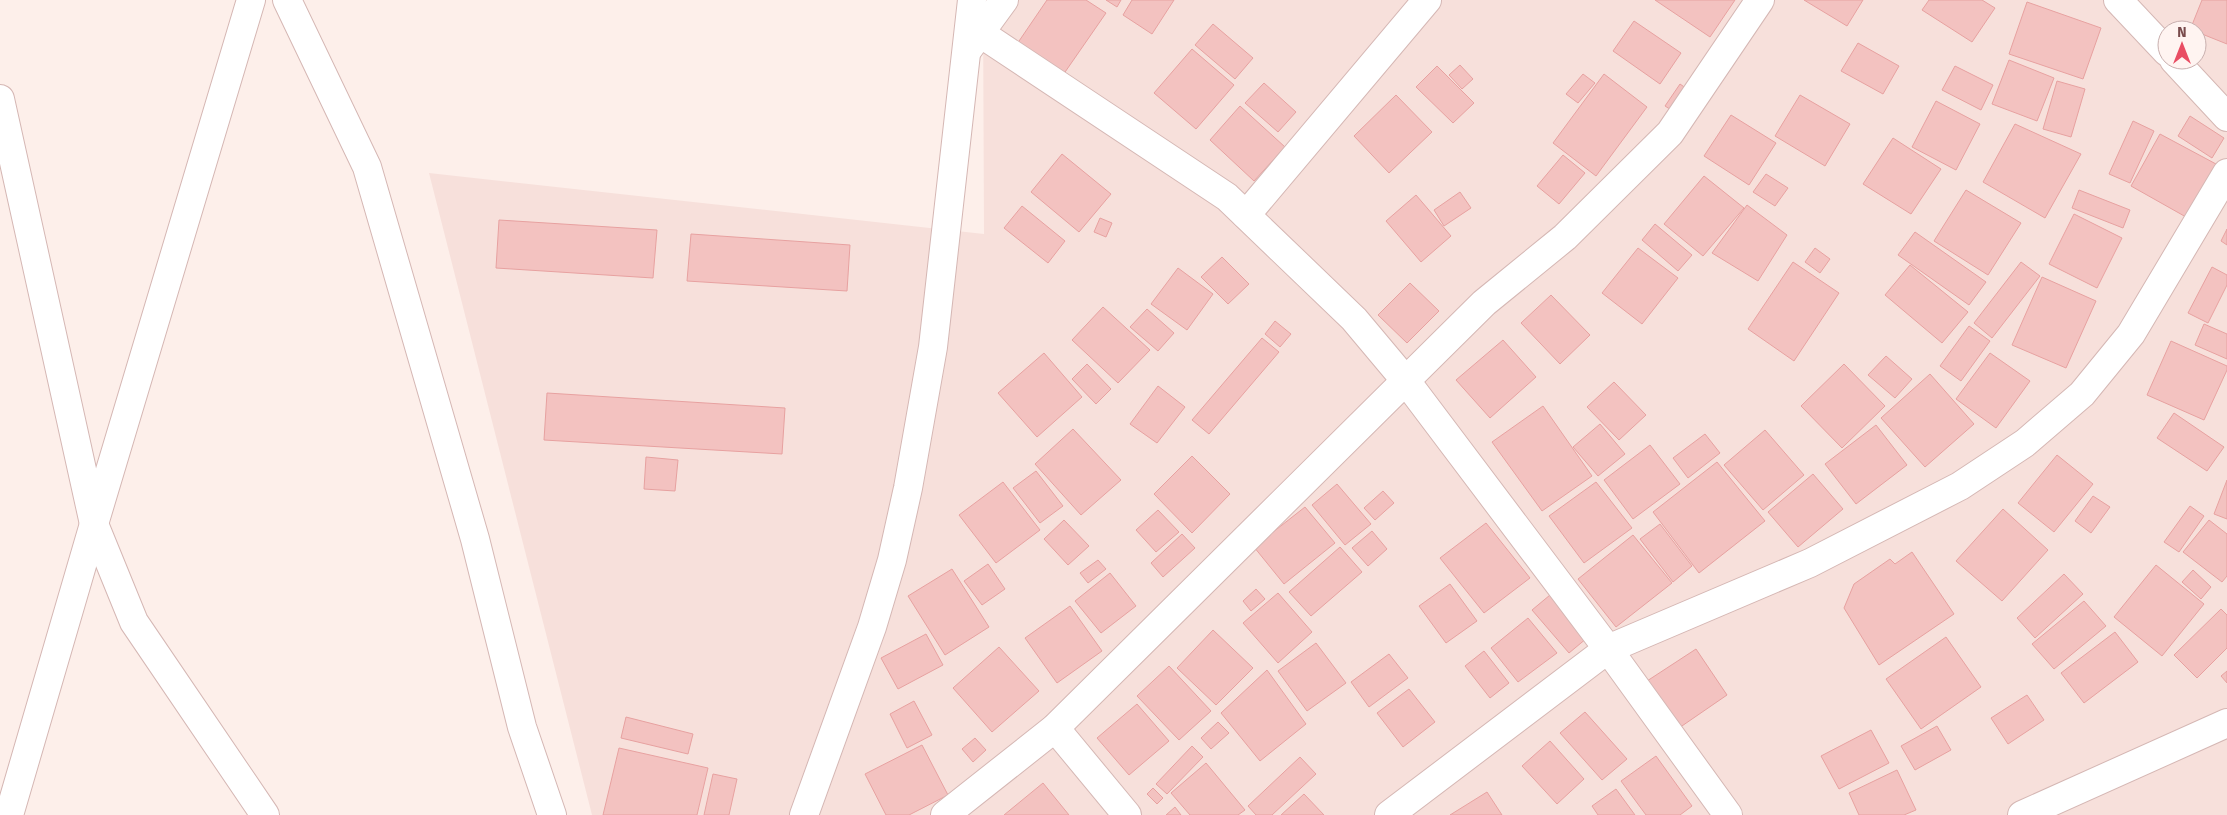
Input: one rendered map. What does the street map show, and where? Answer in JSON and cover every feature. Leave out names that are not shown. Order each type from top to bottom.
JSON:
[{"type":"street","points":[[9,815],[251,0]]},
{"type":"street","points":[[287,0],[366,167],[475,539],[522,727],[552,815]]},
{"type":"street","points":[[804,815],[872,627],[892,560],[908,488],[933,347],[974,41],[972,0]]},
{"type":"street","points":[[974,41],[1004,0]]},
{"type":"street","points":[[1246,216],[1427,0]]},
{"type":"street","points":[[945,815],[1055,728],[1484,303],[1565,237],[1670,133],[1760,0]]},
{"type":"street","points":[[2118,0],[2157,41]]},
{"type":"street","points":[[974,41],[1227,198],[1354,319],[1406,381],[1608,649],[1728,815]]},
{"type":"street","points":[[2183,70],[2227,117]]},
{"type":"street","points":[[0,99],[94,524],[134,622],[265,815]]},
{"type":"street","points":[[1389,815],[1608,649],[1810,563],[1960,486],[2025,443],[2082,394],[2131,334],[2227,173]]},
{"type":"street","points":[[2022,815],[2227,723]]},
{"type":"street","points":[[1055,728],[1127,815]]},
{"type":"shaded area","points":[[983,0],[2227,0],[2227,815],[592,815],[429,173],[984,234]]},
{"type":"building","points":[[1047,0],[1086,0],[1106,13],[1063,75],[1017,44]]},
{"type":"building","points":[[1106,0],[1121,0],[1117,7]]},
{"type":"building","points":[[1132,0],[1174,0],[1152,34],[1123,15]]},
{"type":"building","points":[[1655,0],[1735,0],[1710,37]]},
{"type":"building","points":[[1804,0],[1863,0],[1847,26]]},
{"type":"building","points":[[1929,0],[1982,0],[1995,8],[1972,42],[1922,10]]},
{"type":"building","points":[[2202,0],[2227,0],[2227,44],[2207,36],[2207,20],[2194,20]]},
{"type":"building","points":[[2027,2],[2101,28],[2083,79],[2009,54]]},
{"type":"building","points":[[1634,21],[1681,53],[1660,84],[1613,51]]},
{"type":"building","points":[[1213,24],[1253,58],[1235,79],[1195,45]]},
{"type":"building","points":[[1858,43],[1899,66],[1883,94],[1841,71]]},
{"type":"building","points":[[1192,49],[1234,85],[1196,129],[1154,93]]},
{"type":"building","points":[[2009,60],[2054,78],[2037,121],[1992,104]]},
{"type":"building","points":[[1460,65],[1473,79],[1462,89],[1449,75]]},
{"type":"building","points":[[1437,66],[1474,103],[1453,123],[1416,87]]},
{"type":"building","points":[[1955,66],[1993,85],[1981,110],[1942,90]]},
{"type":"building","points":[[1583,74],[1595,83],[1578,103],[1566,94]]},
{"type":"building","points":[[1604,74],[1647,107],[1596,176],[1553,143]]},
{"type":"building","points":[[2057,81],[2085,89],[2071,137],[2043,129]]},
{"type":"building","points":[[1264,83],[1296,112],[1278,132],[1245,103]]},
{"type":"building","points":[[1680,84],[1690,91],[1676,113],[1665,106]]},
{"type":"building","points":[[1396,95],[1432,132],[1389,173],[1354,136]]},
{"type":"building","points":[[1800,95],[1850,124],[1825,166],[1775,136]]},
{"type":"building","points":[[1936,101],[1980,124],[1956,170],[1912,147]]},
{"type":"building","points":[[1240,106],[1285,147],[1254,181],[1210,140]]},
{"type":"building","points":[[1731,115],[1776,143],[1749,185],[1704,156]]},
{"type":"building","points":[[2190,116],[2224,138],[2212,158],[2178,136]]},
{"type":"building","points":[[2133,121],[2154,131],[2130,183],[2109,174]]},
{"type":"building","points":[[2015,124],[2081,154],[2045,218],[1983,182]]},
{"type":"building","points":[[2160,134],[2216,164],[2186,217],[2131,186]]},
{"type":"building","points":[[1893,138],[1941,169],[1911,214],[1863,184]]},
{"type":"building","points":[[1062,154],[1111,194],[1079,232],[1031,192]]},
{"type":"building","points":[[1563,155],[1585,173],[1559,204],[1537,186]]},
{"type":"building","points":[[1766,174],[1788,188],[1775,206],[1753,192]]},
{"type":"building","points":[[1704,176],[1744,208],[1703,256],[1664,224]]},
{"type":"building","points":[[1966,190],[2021,223],[1988,275],[1934,241]]},
{"type":"building","points":[[2079,190],[2130,210],[2123,228],[2072,208]]},
{"type":"building","points":[[1460,192],[1471,208],[1444,226],[1434,210]]},
{"type":"building","points":[[1416,195],[1451,236],[1421,262],[1386,221]]},
{"type":"building","points":[[1747,205],[1787,235],[1758,281],[1712,253]]},
{"type":"building","points":[[1022,206],[1065,241],[1048,263],[1004,228]]},
{"type":"building","points":[[2074,214],[2122,238],[2097,288],[2049,264]]},
{"type":"building","points":[[1100,218],[1112,223],[1106,237],[1094,232]]},
{"type":"building","points":[[499,220],[657,230],[653,278],[496,268]]},
{"type":"building","points":[[1655,224],[1692,255],[1678,271],[1642,240]]},
{"type":"building","points":[[2227,229],[2227,245],[2221,241]]},
{"type":"building","points":[[1915,232],[1986,282],[1969,305],[1898,255]]},
{"type":"building","points":[[691,234],[850,245],[847,291],[687,281]]},
{"type":"building","points":[[1638,248],[1678,278],[1642,324],[1602,293]]},
{"type":"building","points":[[1815,248],[1830,259],[1820,273],[1805,262]]},
{"type":"building","points":[[1222,257],[1249,284],[1228,304],[1201,277]]},
{"type":"building","points":[[1793,262],[1839,293],[1794,361],[1748,329]]},
{"type":"building","points":[[2021,262],[2040,276],[1992,338],[1974,323]]},
{"type":"building","points":[[1910,265],[1968,312],[1942,343],[1885,295]]},
{"type":"building","points":[[2212,267],[2227,275],[2227,285],[2208,323],[2188,313]]},
{"type":"building","points":[[1178,268],[1213,294],[1187,330],[1151,304]]},
{"type":"building","points":[[2042,277],[2096,301],[2066,368],[2012,345]]},
{"type":"building","points":[[1410,283],[1439,311],[1407,343],[1378,315]]},
{"type":"building","points":[[1551,295],[1590,335],[1560,364],[1521,323]]},
{"type":"building","points":[[1103,307],[1150,350],[1118,383],[1072,340]]},
{"type":"building","points":[[1147,309],[1174,333],[1158,351],[1130,327]]},
{"type":"building","points":[[1275,321],[1291,334],[1280,347],[1265,334]]},
{"type":"building","points":[[2204,324],[2227,334],[2227,359],[2195,345]]},
{"type":"building","points":[[1969,326],[1990,341],[1961,381],[1940,366]]},
{"type":"building","points":[[1262,338],[1279,352],[1209,434],[1192,420]]},
{"type":"building","points":[[1503,340],[1536,377],[1490,418],[1456,380]]},
{"type":"building","points":[[2171,341],[2227,366],[2227,370],[2204,420],[2147,395]]},
{"type":"building","points":[[1044,353],[1082,397],[1037,437],[998,393]]},
{"type":"building","points":[[1990,353],[2030,381],[1996,428],[1956,399]]},
{"type":"building","points":[[1886,356],[1912,379],[1895,398],[1868,375]]},
{"type":"building","points":[[1087,364],[1111,389],[1096,404],[1072,379]]},
{"type":"building","points":[[1844,364],[1885,406],[1842,448],[1801,406]]},
{"type":"building","points":[[1930,374],[1974,424],[1925,467],[1881,418]]},
{"type":"building","points":[[1614,382],[1646,415],[1619,440],[1587,407]]},
{"type":"building","points":[[1158,386],[1185,407],[1157,443],[1130,424]]},
{"type":"building","points":[[547,393],[785,408],[782,454],[544,440]]},
{"type":"building","points":[[1543,406],[1592,476],[1542,511],[1492,442]]},
{"type":"building","points":[[2174,413],[2224,447],[2207,471],[2157,438]]},
{"type":"building","points":[[1600,424],[1625,454],[1598,476],[1573,447]]},
{"type":"building","points":[[1876,425],[1907,465],[1856,504],[1825,464]]},
{"type":"building","points":[[1073,429],[1121,480],[1081,515],[1035,464]]},
{"type":"building","points":[[1765,430],[1804,475],[1763,510],[1724,465]]},
{"type":"building","points":[[1705,434],[1720,453],[1688,478],[1673,458]]},
{"type":"building","points":[[1650,445],[1680,484],[1633,519],[1604,480]]},
{"type":"building","points":[[2057,455],[2093,484],[2054,532],[2018,503]]},
{"type":"building","points":[[1192,456],[1230,494],[1192,533],[1154,494]]},
{"type":"building","points":[[646,457],[678,460],[675,491],[644,489]]},
{"type":"building","points":[[1717,462],[1765,521],[1699,573],[1653,512]]},
{"type":"building","points":[[1036,471],[1063,506],[1040,523],[1013,488]]},
{"type":"building","points":[[1813,474],[1843,509],[1798,547],[1768,512]]},
{"type":"building","points":[[2227,480],[2227,519],[2214,514]]},
{"type":"building","points":[[1003,482],[1040,530],[996,563],[959,515]]},
{"type":"building","points":[[1596,482],[1632,528],[1584,563],[1549,516]]},
{"type":"building","points":[[1337,484],[1371,524],[1345,545],[1312,505]]},
{"type":"building","points":[[1383,491],[1394,503],[1375,520],[1364,508]]},
{"type":"building","points":[[2093,496],[2110,507],[2091,533],[2075,521]]},
{"type":"building","points":[[2190,506],[2204,516],[2179,552],[2164,542]]},
{"type":"building","points":[[1305,507],[1335,543],[1284,584],[1254,547]]},
{"type":"building","points":[[2003,509],[2048,550],[2002,601],[1956,561]]},
{"type":"building","points":[[1158,510],[1179,532],[1156,552],[1136,530]]},
{"type":"building","points":[[1064,520],[1089,546],[1068,565],[1044,539]]},
{"type":"building","points":[[2209,520],[2227,534],[2227,576],[2222,582],[2183,552]]},
{"type":"building","points":[[1486,523],[1530,578],[1484,613],[1440,558]]},
{"type":"building","points":[[1660,524],[1692,566],[1673,582],[1640,539]]},
{"type":"building","points":[[1372,531],[1387,549],[1368,566],[1352,548]]},
{"type":"building","points":[[1182,534],[1195,548],[1163,577],[1151,563]]},
{"type":"building","points":[[1633,535],[1672,583],[1616,627],[1578,579]]},
{"type":"building","points":[[1340,547],[1362,572],[1311,616],[1289,592]]},
{"type":"building","points":[[1912,552],[1954,614],[1879,665],[1844,608],[1854,584],[1890,559],[1895,564]]},
{"type":"building","points":[[1098,560],[1106,569],[1088,583],[1080,573]]},
{"type":"building","points":[[988,564],[1005,589],[982,605],[964,581]]},
{"type":"building","points":[[2156,565],[2204,604],[2162,656],[2114,617]]},
{"type":"building","points":[[952,569],[989,627],[945,655],[908,596]]},
{"type":"building","points":[[2193,570],[2211,587],[2201,599],[2182,582]]},
{"type":"building","points":[[1110,573],[1136,606],[1101,633],[1075,601]]},
{"type":"building","points":[[2064,574],[2083,594],[2035,638],[2017,618]]},
{"type":"building","points":[[1450,584],[1477,621],[1446,643],[1419,606]]},
{"type":"building","points":[[1256,589],[1265,599],[1251,611],[1243,601]]},
{"type":"building","points":[[1278,593],[1312,632],[1278,663],[1243,623]]},
{"type":"building","points":[[1550,595],[1587,638],[1569,653],[1532,610]]},
{"type":"building","points":[[2084,601],[2106,626],[2054,669],[2032,644]]},
{"type":"building","points":[[1070,606],[1102,651],[1057,683],[1025,638]]},
{"type":"building","points":[[2221,609],[2227,615],[2227,648],[2197,678],[2174,655]]},
{"type":"building","points":[[1528,618],[1557,653],[1518,682],[1491,648]]},
{"type":"building","points":[[1213,630],[1253,668],[1216,705],[1177,668]]},
{"type":"building","points":[[2115,632],[2138,662],[2084,703],[2061,673]]},
{"type":"building","points":[[926,634],[943,665],[898,689],[881,658]]},
{"type":"building","points":[[1946,637],[1981,687],[1921,729],[1886,679]]},
{"type":"building","points":[[1316,643],[1346,683],[1307,711],[1278,671]]},
{"type":"building","points":[[999,647],[1039,691],[992,732],[953,688]]},
{"type":"building","points":[[1696,649],[1727,695],[1679,728],[1647,681]]},
{"type":"building","points":[[1484,651],[1509,683],[1490,698],[1465,666]]},
{"type":"building","points":[[1389,654],[1408,678],[1369,707],[1351,682]]},
{"type":"building","points":[[1169,666],[1211,711],[1179,740],[1137,696]]},
{"type":"building","points":[[1267,670],[1306,724],[1260,761],[1221,713]]},
{"type":"building","points":[[2227,671],[2227,683],[2221,676]]},
{"type":"building","points":[[1409,689],[1435,722],[1403,747],[1377,713]]},
{"type":"building","points":[[2027,695],[2044,720],[2008,744],[1991,718]]},
{"type":"building","points":[[914,701],[932,735],[907,748],[890,714]]},
{"type":"building","points":[[1137,704],[1169,741],[1129,775],[1097,738]]},
{"type":"building","points":[[1585,712],[1627,759],[1602,780],[1560,733]]},
{"type":"building","points":[[626,717],[693,734],[688,754],[621,738]]},
{"type":"building","points":[[1218,722],[1229,733],[1211,749],[1201,738]]},
{"type":"building","points":[[1937,726],[1951,750],[1915,770],[1901,746]]},
{"type":"building","points":[[1871,730],[1889,763],[1839,789],[1821,756]]},
{"type":"building","points":[[975,738],[986,750],[973,762],[962,749]]},
{"type":"building","points":[[1550,741],[1584,779],[1557,804],[1522,766]]},
{"type":"building","points":[[922,745],[948,795],[909,815],[886,815],[865,774]]},
{"type":"building","points":[[1192,746],[1203,757],[1167,794],[1156,784]]},
{"type":"building","points":[[619,748],[708,768],[697,815],[603,815]]},
{"type":"building","points":[[1656,756],[1692,806],[1680,815],[1646,815],[1621,781]]},
{"type":"building","points":[[1300,757],[1316,774],[1272,815],[1256,815],[1248,806]]},
{"type":"building","points":[[1206,763],[1245,810],[1238,815],[1190,815],[1171,793]]},
{"type":"building","points":[[1897,770],[1916,810],[1904,815],[1859,815],[1849,793]]},
{"type":"building","points":[[713,774],[737,779],[729,815],[704,815]]},
{"type":"building","points":[[1043,783],[1069,815],[1004,815]]},
{"type":"building","points":[[1153,788],[1163,798],[1157,804],[1147,794]]},
{"type":"building","points":[[1616,789],[1635,815],[1598,815],[1592,806]]},
{"type":"building","points":[[1487,792],[1502,815],[1450,815]]},
{"type":"building","points":[[1304,794],[1324,815],[1281,815]]},
{"type":"building","points":[[1175,807],[1181,815],[1166,815]]}]
